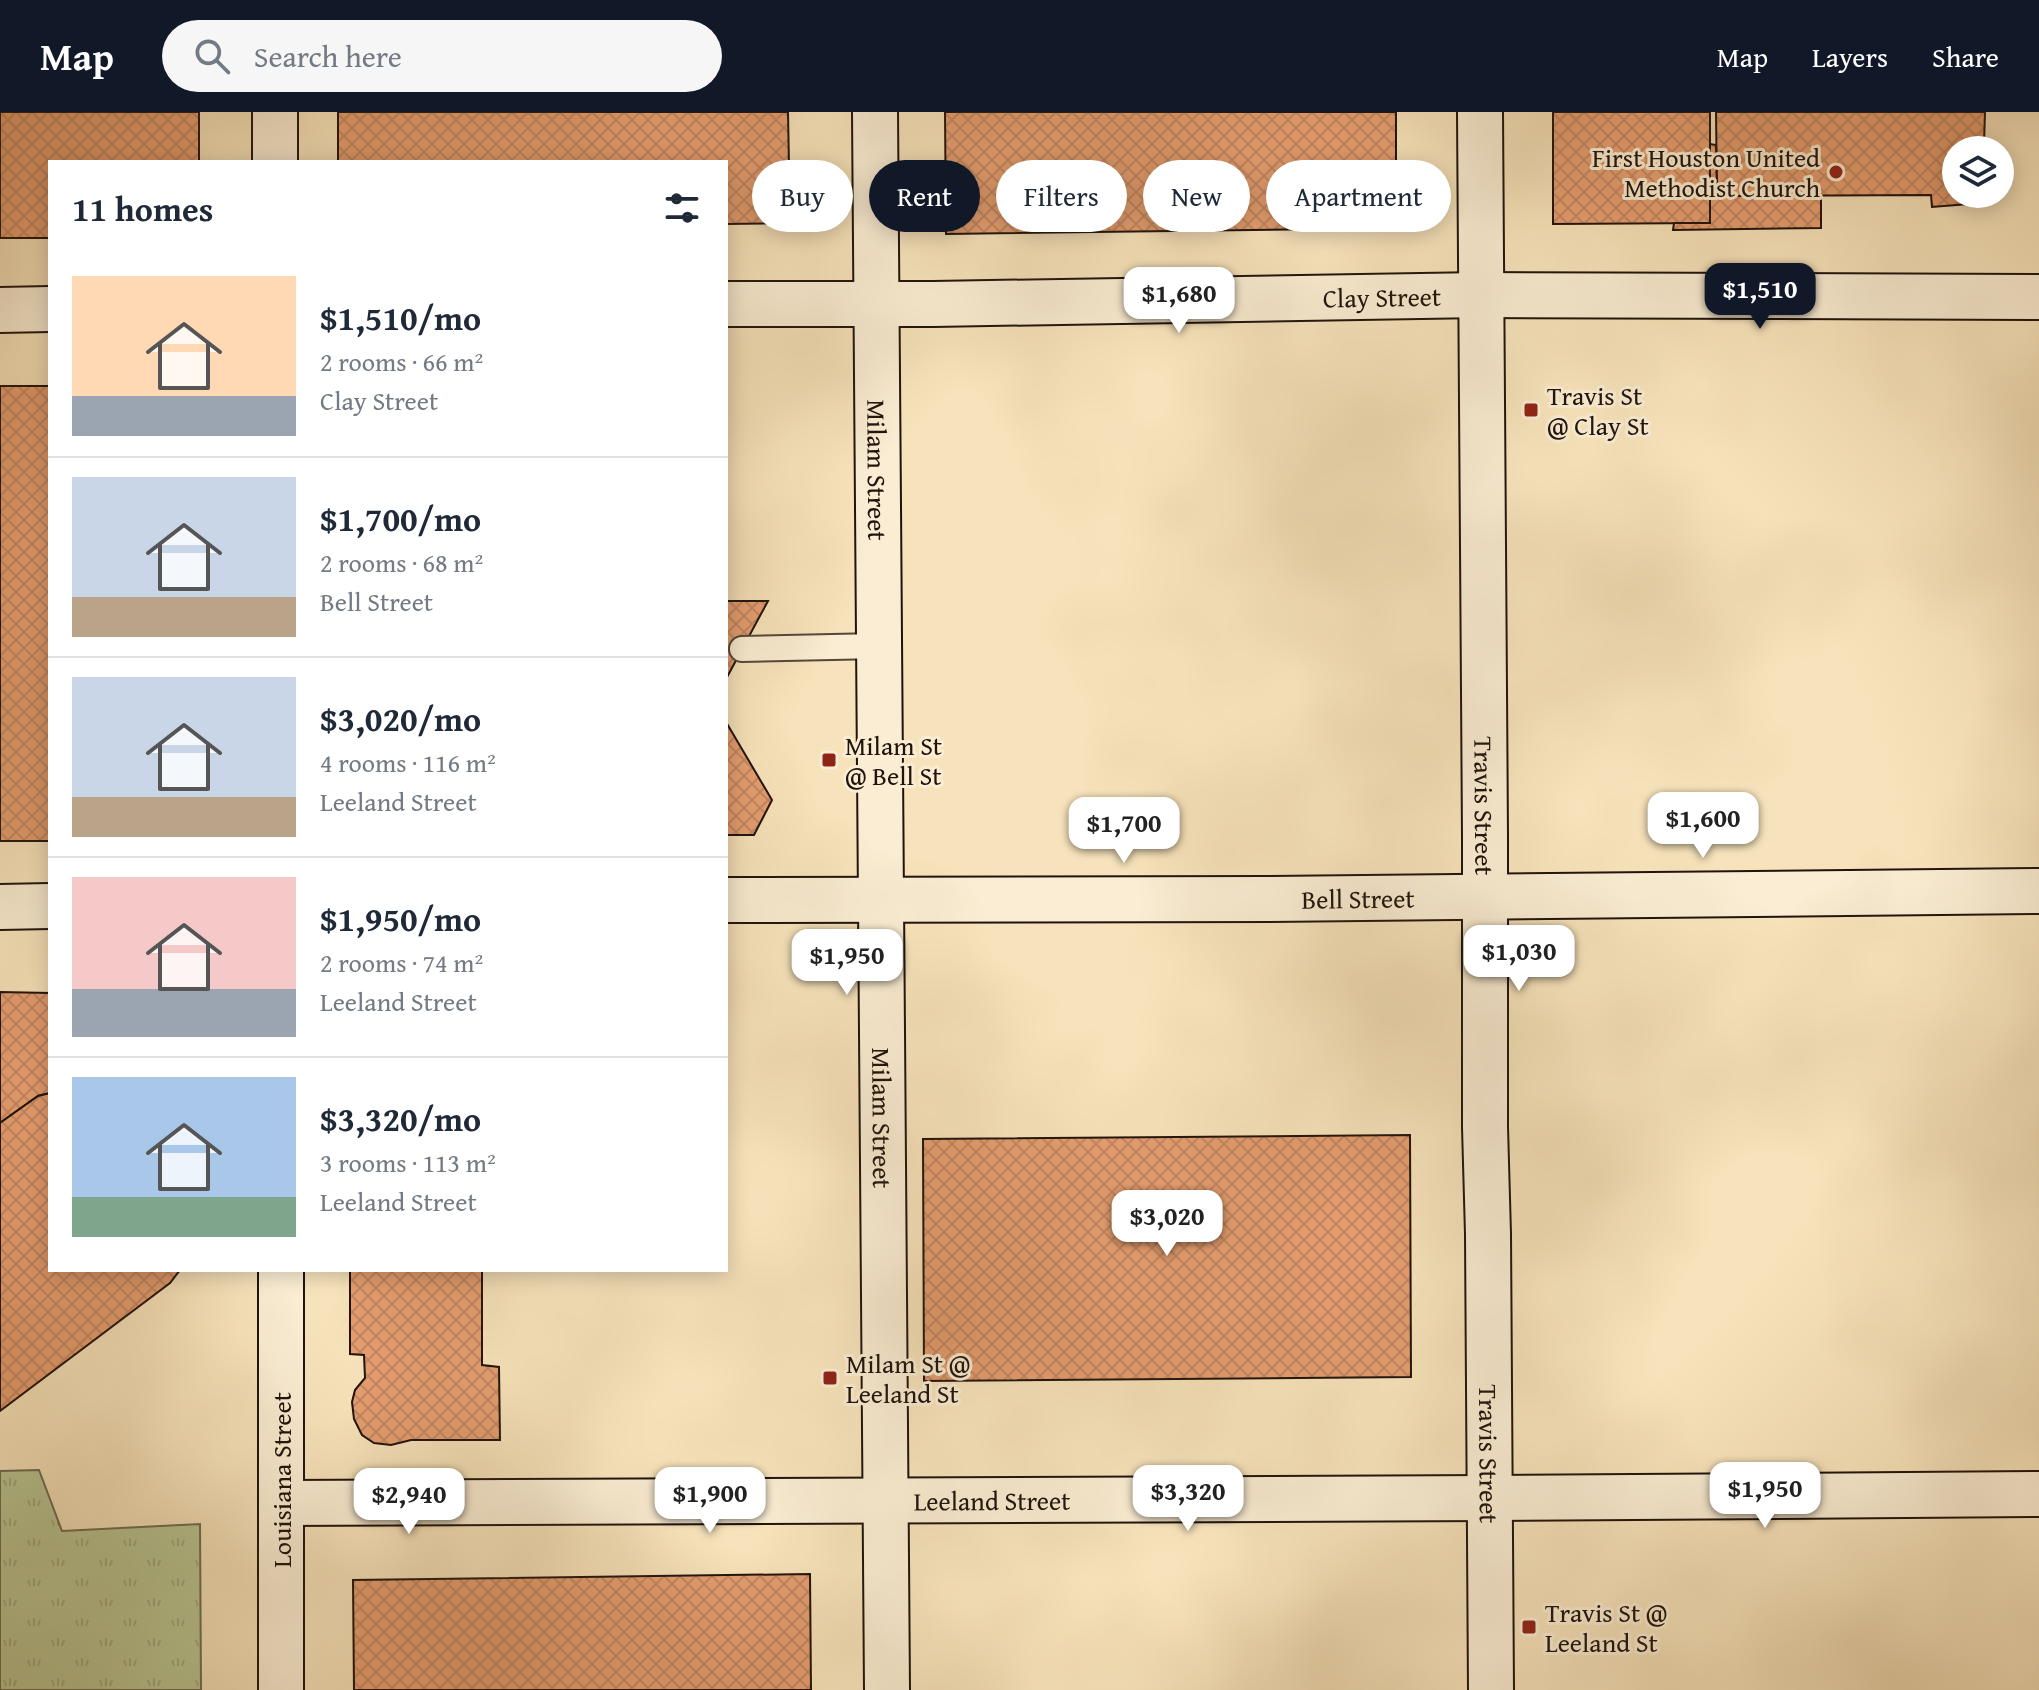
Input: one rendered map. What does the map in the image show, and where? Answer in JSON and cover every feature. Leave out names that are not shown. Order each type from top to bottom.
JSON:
[{"type":"main road","points":[[275,112],[275,160]]},
{"type":"main road","name":"Milam Street","points":[[875,112],[887,1690]]},
{"type":"main road","name":"Travis Street","points":[[1480,112],[1491,1690]]},
{"type":"main road","name":"Clay Street","points":[[728,304],[1481,295],[2039,297]]},
{"type":"main road","points":[[0,310],[48,309]]},
{"type":"main road","name":"Bell Street","points":[[728,900],[1270,899],[2039,891]]},
{"type":"main road","points":[[0,907],[48,906]]},
{"type":"main road","name":"Louisiana Street","points":[[281,1272],[281,1690]]},
{"type":"main road","name":"Leeland Street","points":[[282,1503],[2039,1494]]},
{"type":"lane","points":[[742,649],[879,646]]},
{"type":"green space","points":[[39,1470],[62,1531],[200,1524],[201,1690],[0,1690],[0,1471]]},
{"type":"building","points":[[0,112],[199,112],[199,160],[48,160],[48,238],[0,238]]},
{"type":"building","points":[[338,112],[788,112],[789,160],[752,160],[752,224],[728,224],[728,160],[338,160]]},
{"type":"building","points":[[945,112],[1396,112],[1396,160],[1266,160],[1266,230],[1250,230],[1250,160],[1143,160],[1143,231],[1127,232],[1127,160],[996,160],[996,232],[1096,232],[946,234],[980,232],[980,160],[945,160]]},
{"type":"building","points":[[1553,112],[1710,112],[1710,223],[1553,224]]},
{"type":"building","name":"First Houston United Methodist Church","points":[[1716,112],[1985,112],[1984,136],[1942,136],[1942,206],[1932,207],[1931,195],[1717,196]]},
{"type":"building","points":[[1710,144],[1716,145],[1717,196],[1821,196],[1821,228],[1673,230],[1674,223],[1710,223]]},
{"type":"building","points":[[0,386],[48,386],[48,841],[0,841]]},
{"type":"building","points":[[728,601],[768,601],[728,675]]},
{"type":"building","points":[[728,725],[772,800],[754,835],[728,835]]},
{"type":"building","points":[[0,992],[48,993],[48,1094],[38,1096],[0,1123]]},
{"type":"building","points":[[48,1094],[48,1272],[178,1272],[170,1283],[0,1411],[0,1123],[38,1096]]},
{"type":"building","points":[[1410,1135],[1411,1377],[924,1381],[923,1139]]},
{"type":"building","points":[[350,1272],[482,1272],[482,1365],[499,1367],[500,1440],[411,1440],[391,1445],[374,1443],[362,1435],[354,1419],[352,1402],[355,1390],[365,1378],[364,1355],[350,1354]]},
{"type":"building","points":[[810,1574],[811,1690],[354,1690],[353,1580]]},
{"type":"place","name":"First Houston United Methodist Church","points":[[1836,172]]},
{"type":"place","name":"Travis St @ Clay St","points":[[1531,410]]},
{"type":"place","name":"Milam St @ Bell St","points":[[829,760]]},
{"type":"place","name":"Milam St @ Leeland St","points":[[830,1378]]},
{"type":"place","name":"Travis St @ Leeland St","points":[[1529,1627]]}]
